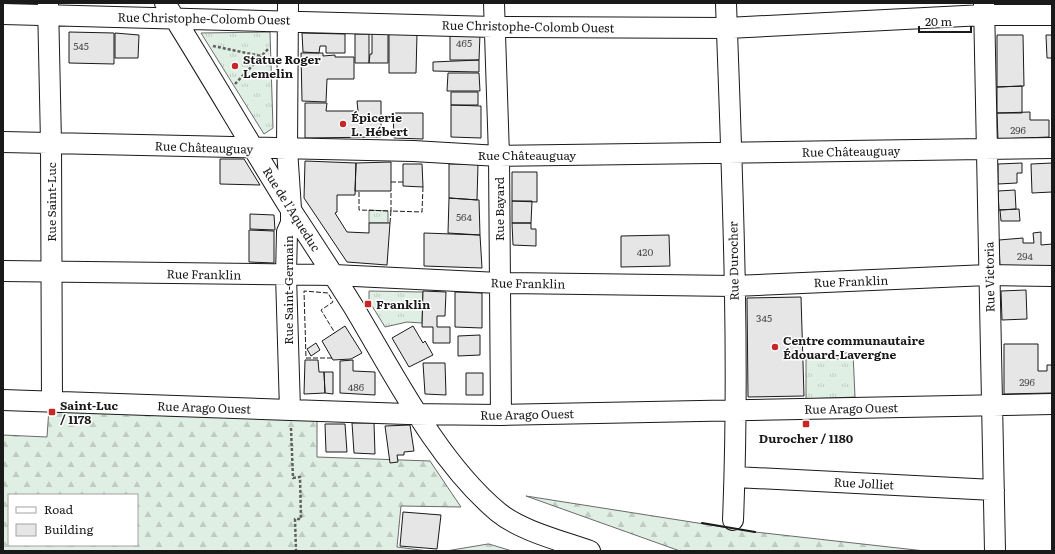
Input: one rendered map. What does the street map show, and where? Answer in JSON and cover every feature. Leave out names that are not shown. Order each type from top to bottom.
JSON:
[{"type":"street","name":"Rue Bayard","points":[[494,3],[499,156],[501,415]]},
{"type":"street","name":"Rue Durocher","points":[[726,3],[734,286],[735,477],[733,520]]},
{"type":"street","name":"Rue Christophe-Colomb Ouest","points":[[3,14],[48,9],[288,12],[494,27],[726,28],[984,9],[1052,15]]},
{"type":"street","name":"Rue Saint-Luc","points":[[48,9],[51,143],[52,402]]},
{"type":"street","name":"Rue Victoria","points":[[984,9],[988,275],[995,551]]},
{"type":"street","name":"Rue de l'Aqueduc","points":[[170,10],[418,414],[459,472],[475,491],[498,512],[524,527],[590,551]]},
{"type":"street","name":"Rue Saint-Germain","points":[[288,12],[288,149],[291,223],[287,232],[286,275],[291,418]]},
{"type":"street","name":"Rue Châteauguay","points":[[3,142],[413,151],[499,156],[1052,148]]},
{"type":"street","name":"Rue Franklin","points":[[3,271],[334,276],[499,283],[734,286],[988,275],[1052,276]]},
{"type":"street","name":"Rue Arago Ouest","points":[[3,400],[291,418],[418,414],[501,415],[1052,404]]},
{"type":"street","name":"Rue Jolliet","points":[[735,477],[994,490]]},
{"type":"path","points":[[232,87],[274,44]]},
{"type":"path","points":[[206,45],[262,56]]},
{"type":"path","points":[[291,418],[293,478],[300,477],[301,519],[295,519],[296,551]]},
{"type":"green space","points":[[270,32],[273,128],[264,134],[201,33]]},
{"type":"green space","points":[[369,210],[388,211],[388,223],[369,223]]},
{"type":"green space","points":[[369,291],[423,292],[422,323],[407,322],[385,327],[369,301]]},
{"type":"green space","points":[[840,353],[853,353],[855,397],[806,399],[806,358],[840,359]]},
{"type":"green space","points":[[49,408],[317,416],[317,457],[430,461],[461,507],[401,506],[397,547],[428,551],[3,551],[3,435],[47,437]]},
{"type":"green space","points":[[526,496],[755,532],[925,551],[680,551]]},
{"type":"green space","points":[[488,544],[512,551],[446,551]]},
{"type":"building","points":[[69,32],[114,33],[114,64],[69,63]]},
{"type":"building","points":[[115,33],[139,35],[138,58],[115,58]]},
{"type":"building","points":[[302,33],[345,34],[345,53],[326,53],[326,46],[320,46],[319,53],[303,52]]},
{"type":"building","points":[[372,33],[388,33],[388,63],[369,63],[370,54],[372,54]]},
{"type":"building","points":[[355,34],[369,34],[369,63],[355,63]]},
{"type":"building","points":[[389,34],[417,34],[416,73],[389,73]]},
{"type":"building","points":[[450,34],[480,34],[479,60],[450,60]]},
{"type":"building","points":[[997,35],[1023,35],[1024,86],[997,87]]},
{"type":"building","points":[[1046,35],[1052,35],[1052,58],[1047,58]]},
{"type":"building","points":[[301,53],[323,53],[323,56],[335,55],[335,57],[354,57],[354,79],[327,79],[326,102],[302,101]]},
{"type":"building","points":[[479,60],[479,72],[433,71],[433,62]]},
{"type":"building","points":[[448,73],[479,73],[480,91],[447,91]]},
{"type":"building","points":[[1022,86],[1022,113],[997,113],[997,87]]},
{"type":"building","points":[[451,92],[478,92],[478,105],[451,105]]},
{"type":"building","name":"Épicerie L. Hébert","points":[[357,101],[381,101],[381,137],[305,138],[305,103],[327,103],[326,111],[358,111]]},
{"type":"building","points":[[451,105],[481,106],[481,138],[451,137]]},
{"type":"building","points":[[1030,112],[1030,120],[1049,120],[1049,137],[998,139],[997,113]]},
{"type":"building","points":[[393,113],[423,113],[423,139],[394,138]]},
{"type":"building","points":[[220,159],[244,159],[260,185],[220,184]]},
{"type":"building","points":[[305,161],[356,163],[355,195],[337,195],[337,212],[335,213],[347,232],[369,233],[369,223],[390,223],[387,265],[347,262],[304,198]]},
{"type":"building","points":[[391,162],[391,191],[355,191],[356,163]]},
{"type":"building","points":[[1022,163],[1022,173],[1017,173],[1017,183],[998,184],[998,164]]},
{"type":"building","points":[[1052,163],[1052,192],[1032,193],[1031,164]]},
{"type":"building","points":[[403,164],[422,164],[423,187],[403,186]]},
{"type":"building","points":[[449,164],[478,164],[477,200],[449,198]]},
{"type":"building","points":[[512,172],[537,172],[537,202],[512,201]]},
{"type":"building","points":[[1015,190],[1016,209],[999,210],[998,191]]},
{"type":"building","points":[[449,198],[479,200],[480,235],[448,233]]},
{"type":"building","points":[[512,201],[532,201],[531,223],[512,223]]},
{"type":"building","points":[[1019,209],[1020,221],[1001,221],[1000,210]]},
{"type":"building","points":[[250,214],[274,215],[275,230],[250,229]]},
{"type":"building","points":[[512,223],[531,223],[531,229],[536,229],[536,246],[513,245]]},
{"type":"building","points":[[249,230],[274,231],[274,263],[249,262]]},
{"type":"building","points":[[1041,232],[1041,245],[1052,244],[1052,269],[1000,270],[999,240],[1023,238],[1023,243],[1034,243],[1033,233]]},
{"type":"building","points":[[424,233],[480,235],[482,268],[424,266]]},
{"type":"building","points":[[669,235],[670,266],[621,267],[621,236]]},
{"type":"building","points":[[1026,290],[1027,319],[1002,320],[1001,291]]},
{"type":"building","points":[[423,291],[446,292],[445,316],[437,316],[437,327],[450,327],[450,343],[433,343],[433,327],[422,327]]},
{"type":"building","points":[[455,292],[482,293],[482,328],[455,327]]},
{"type":"building","name":"Centre communautaire Édouard-Lavergne","points":[[801,297],[804,396],[748,397],[747,298]]},
{"type":"building","points":[[345,326],[362,353],[351,359],[333,360],[322,341]]},
{"type":"building","points":[[413,326],[423,343],[425,341],[433,355],[409,367],[392,338]]},
{"type":"building","points":[[480,335],[480,355],[458,356],[458,336]]},
{"type":"building","points":[[316,343],[320,350],[311,356],[307,349]]},
{"type":"building","points":[[1004,344],[1038,344],[1038,371],[1047,371],[1047,365],[1052,365],[1052,393],[1004,394]]},
{"type":"building","points":[[305,360],[318,360],[319,372],[324,372],[325,393],[304,394]]},
{"type":"building","points":[[353,360],[353,371],[375,372],[375,395],[340,393],[340,361]]},
{"type":"building","points":[[423,363],[445,363],[446,395],[425,394]]},
{"type":"building","points":[[324,372],[333,372],[333,394],[325,393]]},
{"type":"building","points":[[466,373],[483,373],[483,395],[466,395]]},
{"type":"building","points":[[352,423],[374,423],[375,454],[354,453]]},
{"type":"building","points":[[325,424],[345,424],[347,452],[326,452]]},
{"type":"building","points":[[410,425],[414,451],[404,452],[404,455],[397,455],[398,462],[390,463],[385,426]]},
{"type":"building","points":[[403,512],[441,515],[437,549],[400,546]]},
{"type":"fence","points":[[391,182],[403,182]]},
{"type":"fence","points":[[390,223],[391,211],[422,212],[423,187]]},
{"type":"fence","points":[[359,192],[359,210],[391,211],[391,191]]},
{"type":"fence","points":[[332,358],[306,358],[304,291],[328,293],[333,302],[321,310],[335,333]]},
{"type":"wall","points":[[702,523],[755,532]]},
{"type":"place","name":"Statue Roger Lemelin","points":[[235,66]]},
{"type":"place","name":"Épicerie L. Hébert","points":[[343,124]]},
{"type":"place","name":"Franklin","points":[[368,304]]},
{"type":"place","name":"Centre communautaire Édouard-Lavergne","points":[[775,347]]},
{"type":"place","name":"Saint-Luc / 1178","points":[[52,412]]},
{"type":"place","name":"Durocher / 1180","points":[[806,424]]}]
